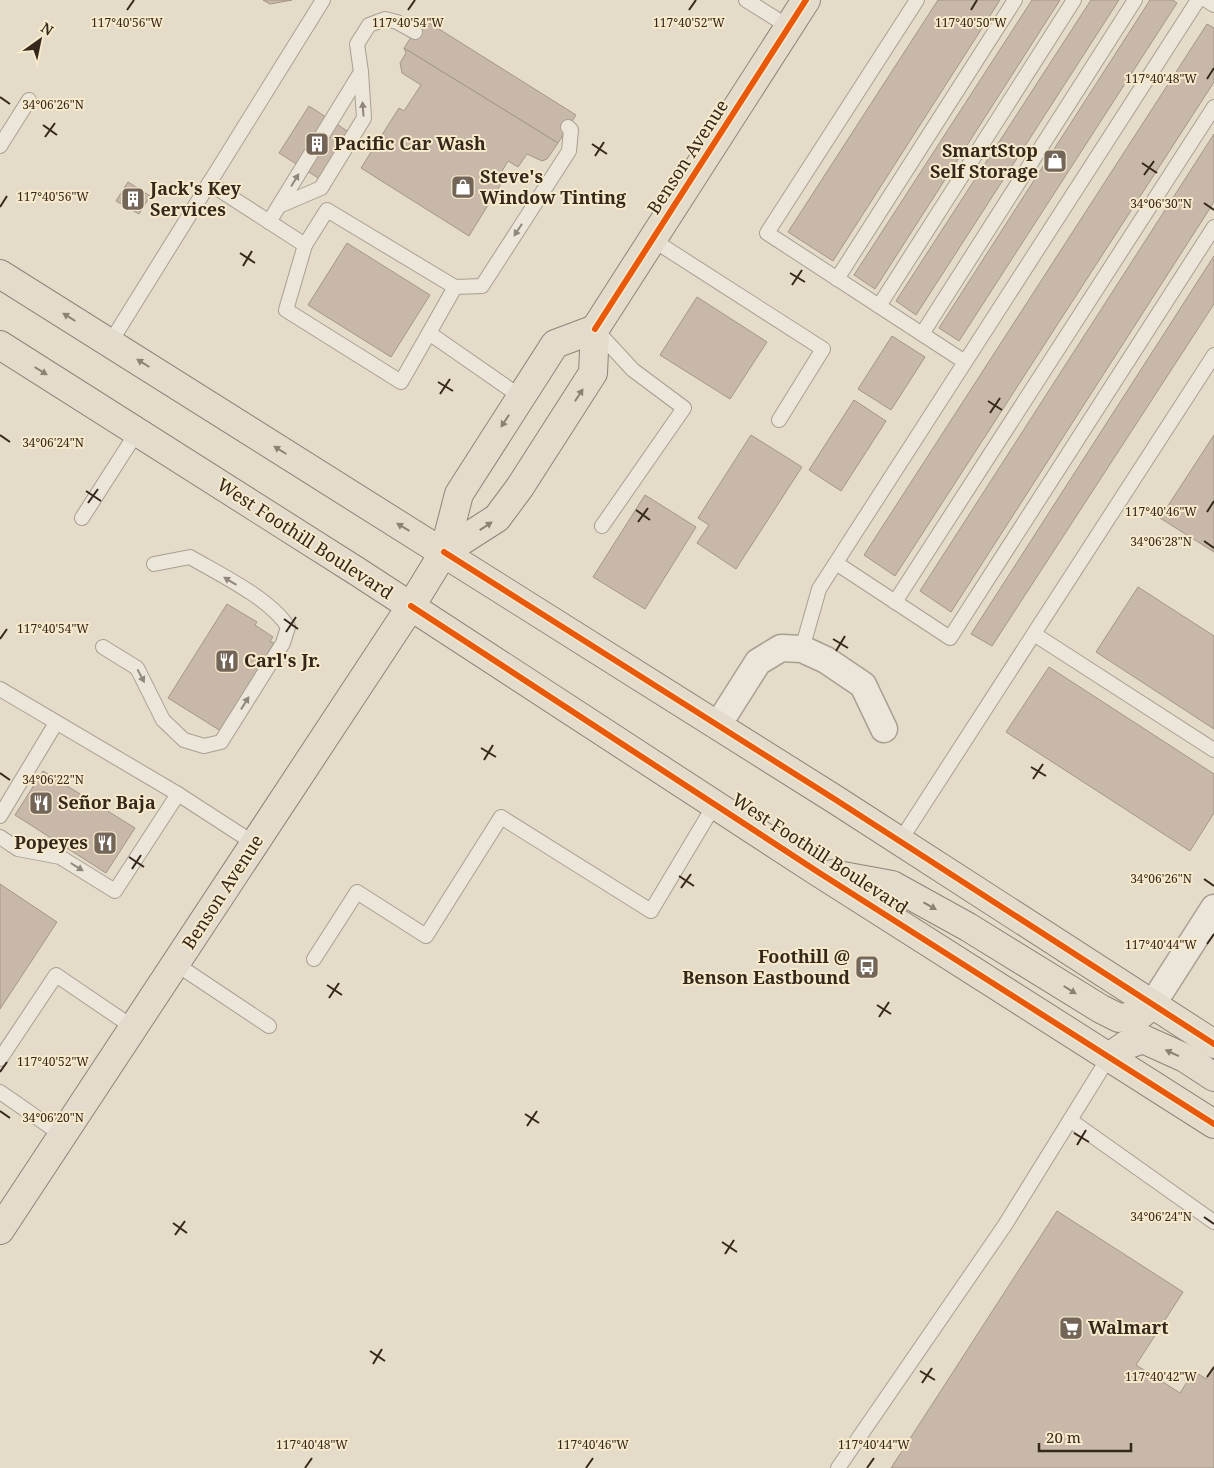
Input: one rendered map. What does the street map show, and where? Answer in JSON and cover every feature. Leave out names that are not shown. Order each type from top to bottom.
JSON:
[{"type":"main road","name":"Benson Avenue","points":[[444,552],[497,518],[520,487],[593,373],[595,329],[806,0]]},
{"type":"main road","points":[[0,274],[718,725],[1214,1044]]},
{"type":"main road","name":"Benson Avenue","points":[[0,1230],[411,606],[444,552],[458,494],[555,344],[595,329]]},
{"type":"main road","name":"West Foothill Boulevard","points":[[0,345],[411,606],[818,872],[1214,1124]]},
{"type":"main road","points":[[818,872],[892,885],[968,927],[1101,1009],[1119,1018],[1140,1015],[1152,1005]]},
{"type":"main road","points":[[1109,1057],[1126,1045],[1142,1039],[1185,1058],[1214,1077]]},
{"type":"street","points":[[718,725],[758,662],[781,648],[802,649],[826,660],[864,685],[884,729]]},
{"type":"street","points":[[1152,1005],[1214,908]]},
{"type":"lane","points":[[110,343],[323,0]]},
{"type":"lane","points":[[746,0],[789,27]]},
{"type":"lane","points":[[917,0],[767,234],[965,362]]},
{"type":"lane","points":[[837,279],[1016,0]]},
{"type":"lane","points":[[879,306],[1074,0]]},
{"type":"lane","points":[[922,334],[1135,0]]},
{"type":"lane","points":[[802,649],[819,589],[1198,0]]},
{"type":"lane","points":[[1206,0],[1214,5]]},
{"type":"lane","points":[[279,206],[321,188],[364,118],[357,44],[369,25],[385,19],[397,22],[415,32]]},
{"type":"lane","points":[[269,222],[361,72]]},
{"type":"lane","points":[[2,137],[29,100]]},
{"type":"lane","points":[[895,602],[1214,107]]},
{"type":"lane","points":[[455,287],[401,382],[286,310],[305,244],[327,210],[455,287],[482,286],[569,151],[571,130],[568,128]]},
{"type":"lane","points":[[209,183],[305,244]]},
{"type":"lane","points":[[836,563],[950,638],[1214,227]]},
{"type":"lane","points":[[653,240],[823,349],[779,420]]},
{"type":"lane","points":[[595,329],[633,370],[684,408],[602,526]]},
{"type":"lane","points":[[429,334],[521,398]]},
{"type":"lane","points":[[900,842],[1214,355]]},
{"type":"lane","points":[[82,518],[137,432]]},
{"type":"lane","points":[[103,647],[137,668],[163,720],[184,740],[204,746],[221,742],[283,643],[288,627],[281,616],[269,605],[190,557],[154,564]]},
{"type":"lane","points":[[1034,634],[1214,750]]},
{"type":"lane","points":[[0,689],[178,794],[255,844]]},
{"type":"lane","points":[[0,816],[56,723]]},
{"type":"lane","points":[[0,838],[18,849],[60,857],[115,891],[178,794]]},
{"type":"lane","points":[[314,959],[357,892],[426,936],[501,817],[650,911],[715,804]]},
{"type":"lane","points":[[176,964],[269,1026]]},
{"type":"lane","points":[[0,1059],[56,976],[134,1028]]},
{"type":"lane","points":[[838,1468],[1005,1225],[1109,1057]]},
{"type":"lane","points":[[0,1092],[62,1135]]},
{"type":"lane","points":[[1070,1120],[1214,1222]]},
{"type":"building","points":[[263,0],[292,0],[270,4]]},
{"type":"building","points":[[938,0],[1000,0],[833,261],[788,232]]},
{"type":"building","points":[[1032,0],[1060,0],[875,289],[854,275]]},
{"type":"building","points":[[1091,0],[1119,0],[916,315],[896,301]]},
{"type":"building","points":[[1150,0],[1173,0],[1177,3],[959,341],[939,328]]},
{"type":"building","points":[[423,19],[576,115],[558,143],[404,48]]},
{"type":"building","points":[[1207,24],[1214,28],[1214,82],[895,576],[864,555]]},
{"type":"building","points":[[404,48],[558,143],[547,159],[542,161],[527,154],[518,167],[508,161],[502,171],[507,174],[469,236],[361,168],[399,108],[404,111],[421,85],[402,73],[400,63],[406,53]]},
{"type":"building","name":"Pacific Car Wash","points":[[309,106],[355,136],[326,183],[279,153]]},
{"type":"building","points":[[1214,134],[1214,202],[951,612],[920,591]]},
{"type":"building","name":"Jack's Key Services","points":[[128,182],[150,196],[139,214],[116,201]]},
{"type":"building","points":[[347,243],[430,295],[391,357],[308,305]]},
{"type":"building","points":[[1214,256],[1214,304],[992,646],[971,634]]},
{"type":"building","points":[[697,297],[767,342],[730,399],[660,355]]},
{"type":"building","points":[[892,336],[925,357],[891,410],[858,389]]},
{"type":"building","points":[[854,400],[886,421],[841,491],[809,470]]},
{"type":"building","points":[[751,435],[802,467],[736,569],[697,543],[709,525],[698,518]]},
{"type":"building","points":[[1214,435],[1214,552],[1160,518]]},
{"type":"building","points":[[645,495],[696,527],[645,609],[593,577]]},
{"type":"building","points":[[1138,587],[1214,636],[1214,729],[1096,652]]},
{"type":"building","name":"Carl's Jr.","points":[[227,604],[257,622],[255,625],[273,637],[270,641],[274,643],[252,679],[256,682],[224,733],[168,698]]},
{"type":"building","points":[[1049,667],[1214,774],[1214,813],[1190,851],[1006,732]]},
{"type":"building","points":[[43,771],[135,828],[106,873],[15,815]]},
{"type":"building","points":[[0,884],[57,922],[0,1009]]},
{"type":"building","name":"Walmart","points":[[1057,1211],[1183,1292],[1136,1365],[1180,1393],[1194,1371],[1206,1379],[1214,1366],[1214,1468],[891,1468]]},
{"type":"cycle path","points":[[595,329],[806,0]]},
{"type":"cycle path","points":[[444,552],[836,800],[1214,1044]]},
{"type":"cycle path","points":[[411,606],[818,872],[1214,1124]]},
{"type":"place","name":"Pacific Car Wash","points":[[317,144]]},
{"type":"place","name":"SmartStop Self Storage","points":[[1055,161]]},
{"type":"place","name":"Steve's Window Tinting","points":[[463,187]]},
{"type":"place","name":"Jack's Key Services","points":[[133,199]]},
{"type":"place","name":"Carl's Jr.","points":[[227,661]]},
{"type":"place","name":"Señor Baja","points":[[41,803]]},
{"type":"place","name":"Popeyes","points":[[105,843]]},
{"type":"place","name":"Foothill @ Benson Eastbound","points":[[867,967]]},
{"type":"place","name":"Walmart","points":[[1071,1328]]}]
